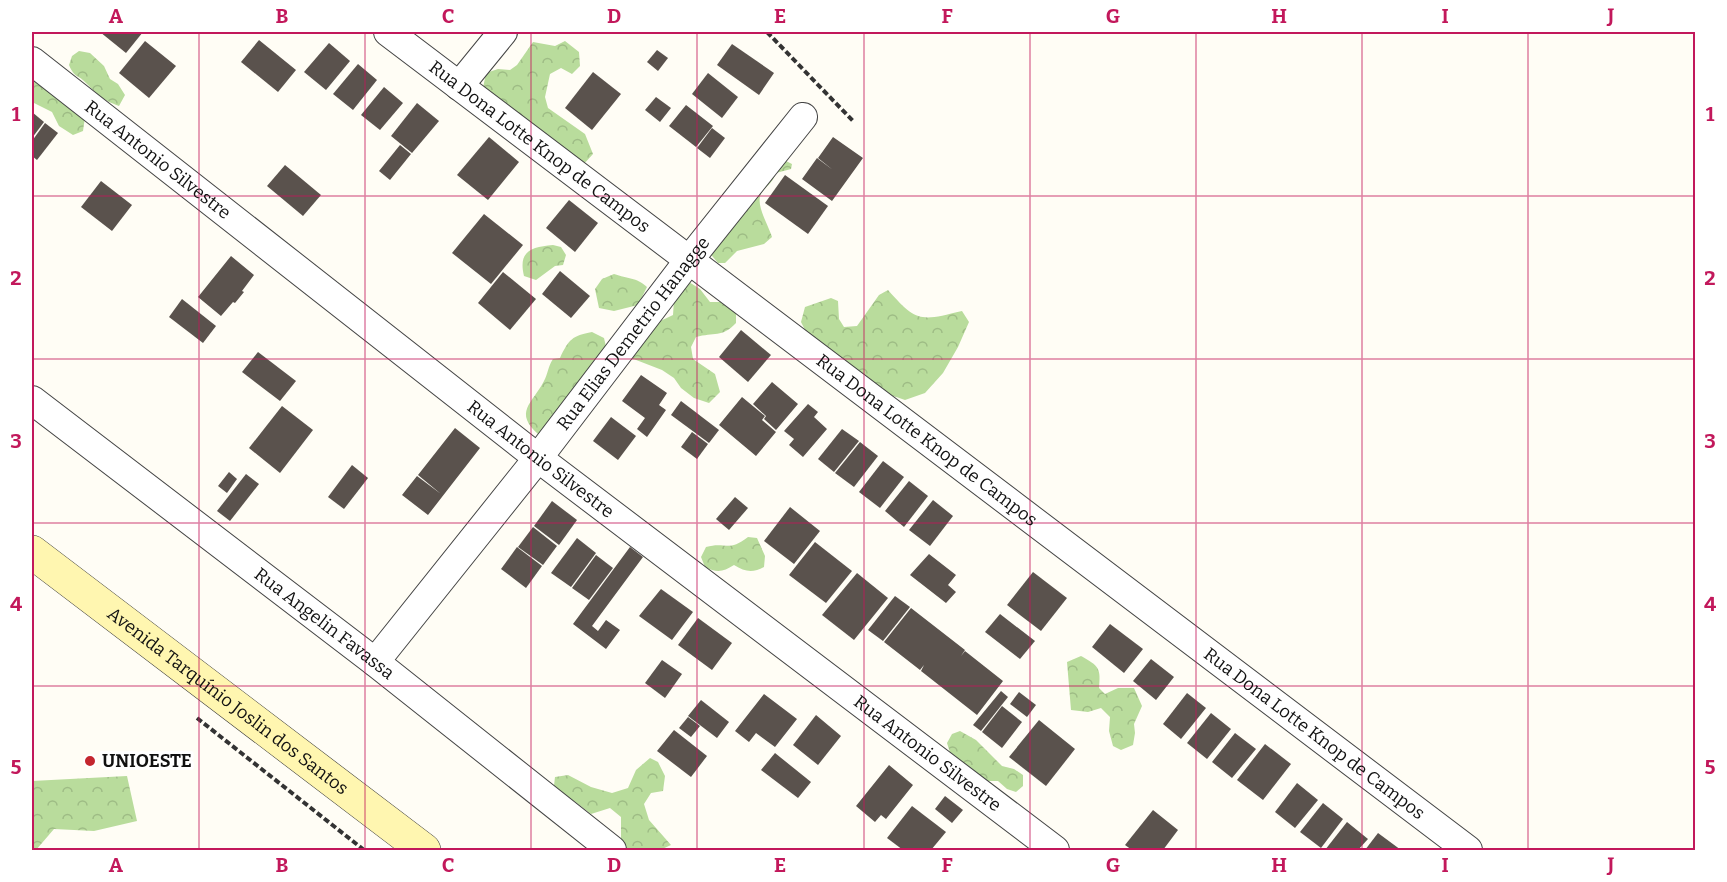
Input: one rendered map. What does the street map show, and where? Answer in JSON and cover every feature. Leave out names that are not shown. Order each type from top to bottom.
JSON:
[{"type":"main road","name":"Avenida Tarquínio Joslin dos Santos","points":[[32,552],[424,850]]},
{"type":"street","name":"Rua Dona Lotte Knop de Campos","points":[[388,32],[1468,850]]},
{"type":"street","points":[[459,86],[503,32]]},
{"type":"street","name":"Rua Antonio Silvestre","points":[[32,61],[538,458],[1055,850]]},
{"type":"street","name":"Rua Elias Demetrio Hanagge","points":[[375,662],[538,458],[689,260],[803,117]]},
{"type":"street","name":"Rua Angelin Favassa","points":[[32,400],[375,662],[612,850]]},
{"type":"path","points":[[767,32],[853,121]]},
{"type":"path","points":[[196,717],[364,850]]},
{"type":"green space","points":[[565,41],[579,52],[580,66],[572,74],[561,68],[550,74],[545,97],[548,108],[585,134],[593,154],[582,166],[483,88],[486,73],[498,69],[510,70],[517,65],[533,42],[555,46]]},
{"type":"green space","points":[[79,51],[90,53],[104,66],[110,79],[118,84],[125,95],[119,106],[101,97],[73,72],[69,65],[72,56]]},
{"type":"green space","points":[[32,74],[59,88],[61,102],[85,117],[83,131],[73,135],[59,126],[52,112],[32,102]]},
{"type":"green space","points":[[780,158],[792,164],[791,169],[776,173],[760,197],[761,208],[772,237],[764,244],[737,251],[725,263],[718,263],[708,251]]},
{"type":"green space","points":[[553,245],[561,247],[566,255],[563,265],[555,266],[536,280],[524,276],[523,261],[528,252],[538,247]]},
{"type":"green space","points":[[614,274],[635,280],[647,287],[638,305],[614,311],[599,308],[595,289],[602,279]]},
{"type":"green space","points":[[689,282],[700,289],[710,302],[722,302],[736,311],[736,323],[731,328],[722,333],[696,337],[691,347],[693,359],[715,374],[720,392],[709,403],[694,398],[681,388],[674,378],[662,370],[631,358],[652,325],[673,315],[674,300]]},
{"type":"green space","points":[[888,290],[906,309],[920,317],[937,317],[962,311],[969,322],[943,373],[925,393],[905,400],[882,392],[812,344],[801,322],[805,307],[831,298],[838,301],[839,319],[844,327],[857,326],[879,295]]},
{"type":"green space","points":[[592,332],[604,338],[607,351],[577,394],[566,398],[539,435],[527,420],[527,408],[530,402],[544,381],[553,359],[560,358],[572,339]]},
{"type":"green space","points":[[748,537],[757,538],[765,556],[764,567],[749,571],[734,565],[720,571],[705,567],[701,557],[706,547],[731,546]]},
{"type":"green space","points":[[1081,656],[1098,668],[1099,688],[1105,694],[1118,688],[1134,688],[1142,706],[1134,724],[1133,745],[1121,750],[1113,746],[1109,731],[1110,717],[1101,708],[1088,712],[1071,710],[1067,662]]},
{"type":"green space","points":[[960,731],[976,740],[1002,766],[1014,769],[1023,775],[1023,786],[1016,792],[1007,789],[998,781],[986,781],[952,759],[947,743],[952,734]]},
{"type":"green space","points":[[650,758],[658,762],[665,776],[663,791],[651,793],[644,804],[649,820],[671,845],[660,850],[621,850],[621,817],[610,808],[591,814],[574,801],[553,794],[555,777],[568,775],[591,787],[612,793],[628,788],[636,770]]},
{"type":"green space","points":[[127,776],[137,821],[94,831],[54,829],[36,850],[32,850],[32,781]]},
{"type":"building","points":[[100,32],[143,32],[126,53]]},
{"type":"building","points":[[259,40],[296,70],[278,92],[241,62]]},
{"type":"building","points":[[145,41],[176,66],[149,98],[119,73]]},
{"type":"building","points":[[329,43],[350,61],[326,90],[304,72]]},
{"type":"building","points":[[732,44],[774,73],[759,95],[717,65]]},
{"type":"building","points":[[657,50],[668,58],[658,71],[647,62]]},
{"type":"building","points":[[358,64],[377,80],[353,110],[333,94]]},
{"type":"building","points":[[593,72],[621,94],[592,130],[565,108]]},
{"type":"building","points":[[708,73],[738,97],[722,118],[692,94]]},
{"type":"building","points":[[384,87],[403,103],[380,130],[361,115]]},
{"type":"building","points":[[656,97],[671,108],[660,122],[645,110]]},
{"type":"building","points":[[417,103],[439,121],[412,153],[391,136]]},
{"type":"building","points":[[686,105],[713,126],[696,147],[669,126]]},
{"type":"building","points":[[32,112],[44,122],[32,138]]},
{"type":"building","points":[[45,123],[58,133],[37,160],[32,156],[32,141]]},
{"type":"building","points":[[712,128],[725,138],[710,158],[697,148]]},
{"type":"building","points":[[489,137],[519,162],[488,200],[457,175]]},
{"type":"building","points":[[833,137],[863,158],[832,201],[802,179],[817,158],[833,170],[818,158]]},
{"type":"building","points":[[400,145],[411,154],[390,180],[379,171]]},
{"type":"building","points":[[285,165],[321,195],[303,216],[267,186]]},
{"type":"building","points":[[785,175],[828,206],[808,234],[765,203]]},
{"type":"building","points":[[101,181],[132,205],[112,231],[81,207]]},
{"type":"building","points":[[569,200],[598,223],[575,252],[546,228]]},
{"type":"building","points":[[484,214],[523,245],[491,284],[452,253]]},
{"type":"building","points":[[231,256],[254,275],[242,291],[244,292],[221,316],[198,297]]},
{"type":"building","points":[[560,271],[590,296],[571,318],[542,294]]},
{"type":"building","points":[[503,272],[536,299],[510,330],[478,303]]},
{"type":"building","points":[[182,299],[216,326],[203,343],[169,317]]},
{"type":"building","points":[[741,330],[771,355],[748,382],[719,357]]},
{"type":"building","points":[[258,352],[296,381],[280,401],[242,372]]},
{"type":"building","points":[[641,375],[667,393],[659,405],[666,410],[647,437],[637,429],[645,418],[622,401]]},
{"type":"building","points":[[772,382],[798,404],[776,430],[753,404]]},
{"type":"building","points":[[742,397],[765,416],[762,420],[776,432],[756,456],[719,425]]},
{"type":"building","points":[[681,401],[719,430],[709,443],[671,415]]},
{"type":"building","points":[[808,404],[818,412],[814,417],[827,429],[803,457],[789,445],[794,439],[784,431]]},
{"type":"building","points":[[282,406],[313,430],[280,473],[249,448]]},
{"type":"building","points":[[611,417],[636,436],[618,460],[593,441]]},
{"type":"building","points":[[455,428],[480,448],[428,515],[402,495],[417,476],[441,494],[418,475]]},
{"type":"building","points":[[842,429],[859,441],[834,472],[818,459]]},
{"type":"building","points":[[692,432],[708,444],[697,459],[681,447]]},
{"type":"building","points":[[860,442],[878,456],[854,487],[835,473]]},
{"type":"building","points":[[883,461],[904,477],[880,508],[859,492]]},
{"type":"building","points":[[352,465],[368,478],[344,509],[328,497]]},
{"type":"building","points":[[229,472],[237,479],[227,493],[218,486]]},
{"type":"building","points":[[246,474],[259,484],[230,521],[217,511]]},
{"type":"building","points":[[909,481],[928,496],[904,527],[885,511]]},
{"type":"building","points":[[735,497],[748,508],[729,530],[716,519]]},
{"type":"building","points":[[933,500],[953,516],[930,546],[909,530]]},
{"type":"building","points":[[552,501],[577,520],[559,545],[534,526]]},
{"type":"building","points":[[790,507],[820,531],[794,564],[764,541]]},
{"type":"building","points":[[533,527],[557,546],[543,565],[518,547]]},
{"type":"building","points":[[577,538],[596,553],[571,587],[551,573]]},
{"type":"building","points":[[815,542],[852,571],[826,603],[789,575]]},
{"type":"building","points":[[517,547],[542,566],[526,588],[501,569]]},
{"type":"building","points":[[630,547],[643,557],[592,626],[598,631],[606,620],[620,630],[606,649],[573,624]]},
{"type":"building","points":[[929,554],[956,575],[948,585],[956,592],[946,603],[910,575]]},
{"type":"building","points":[[596,555],[613,568],[589,600],[572,588]]},
{"type":"building","points":[[1033,572],[1067,598],[1041,631],[1007,605]]},
{"type":"building","points":[[857,573],[888,598],[854,640],[822,615]]},
{"type":"building","points":[[661,589],[693,612],[672,640],[639,616]]},
{"type":"building","points":[[895,596],[910,607],[883,641],[868,630]]},
{"type":"building","points":[[911,608],[965,650],[961,656],[965,651],[1003,681],[977,715],[921,671],[924,665],[920,670],[884,642]]},
{"type":"building","points":[[1000,614],[1035,641],[1020,659],[985,632]]},
{"type":"building","points":[[698,618],[732,643],[712,670],[678,645]]},
{"type":"building","points":[[1110,624],[1143,649],[1124,673],[1092,647]]},
{"type":"building","points":[[1151,659],[1174,677],[1156,700],[1133,681]]},
{"type":"building","points":[[662,660],[682,674],[665,698],[645,683]]},
{"type":"building","points":[[1001,691],[1008,697],[981,731],[973,725]]},
{"type":"building","points":[[1019,692],[1036,705],[1027,717],[1010,704]]},
{"type":"building","points":[[1187,693],[1206,708],[1181,739],[1163,724]]},
{"type":"building","points":[[764,694],[797,719],[775,747],[756,733],[749,742],[735,731]]},
{"type":"building","points":[[701,700],[729,722],[717,738],[688,716]]},
{"type":"building","points":[[1002,706],[1022,722],[1002,748],[982,732]]},
{"type":"building","points":[[1211,713],[1231,729],[1207,759],[1187,743]]},
{"type":"building","points":[[816,715],[841,736],[818,765],[793,745]]},
{"type":"building","points":[[688,717],[700,726],[691,737],[679,728]]},
{"type":"building","points":[[1039,720],[1075,749],[1046,786],[1009,757]]},
{"type":"building","points":[[674,730],[707,756],[691,777],[657,751]]},
{"type":"building","points":[[1235,733],[1256,749],[1232,778],[1212,762]]},
{"type":"building","points":[[1265,744],[1291,764],[1263,800],[1237,780]]},
{"type":"building","points":[[775,753],[811,782],[798,798],[761,770]]},
{"type":"building","points":[[889,765],[913,785],[886,819],[881,815],[875,822],[856,806]]},
{"type":"building","points":[[1297,783],[1318,800],[1295,828],[1275,812]]},
{"type":"building","points":[[945,796],[963,810],[952,823],[935,809]]},
{"type":"building","points":[[1323,803],[1343,819],[1321,848],[1300,832]]},
{"type":"building","points":[[912,806],[946,832],[931,850],[903,850],[887,838]]},
{"type":"building","points":[[1153,810],[1178,830],[1163,850],[1132,850],[1125,845]]},
{"type":"building","points":[[1347,822],[1368,839],[1358,850],[1325,850]]},
{"type":"building","points":[[1378,833],[1401,850],[1365,850]]},
{"type":"place","name":"UNIOESTE","points":[[90,761]]}]
